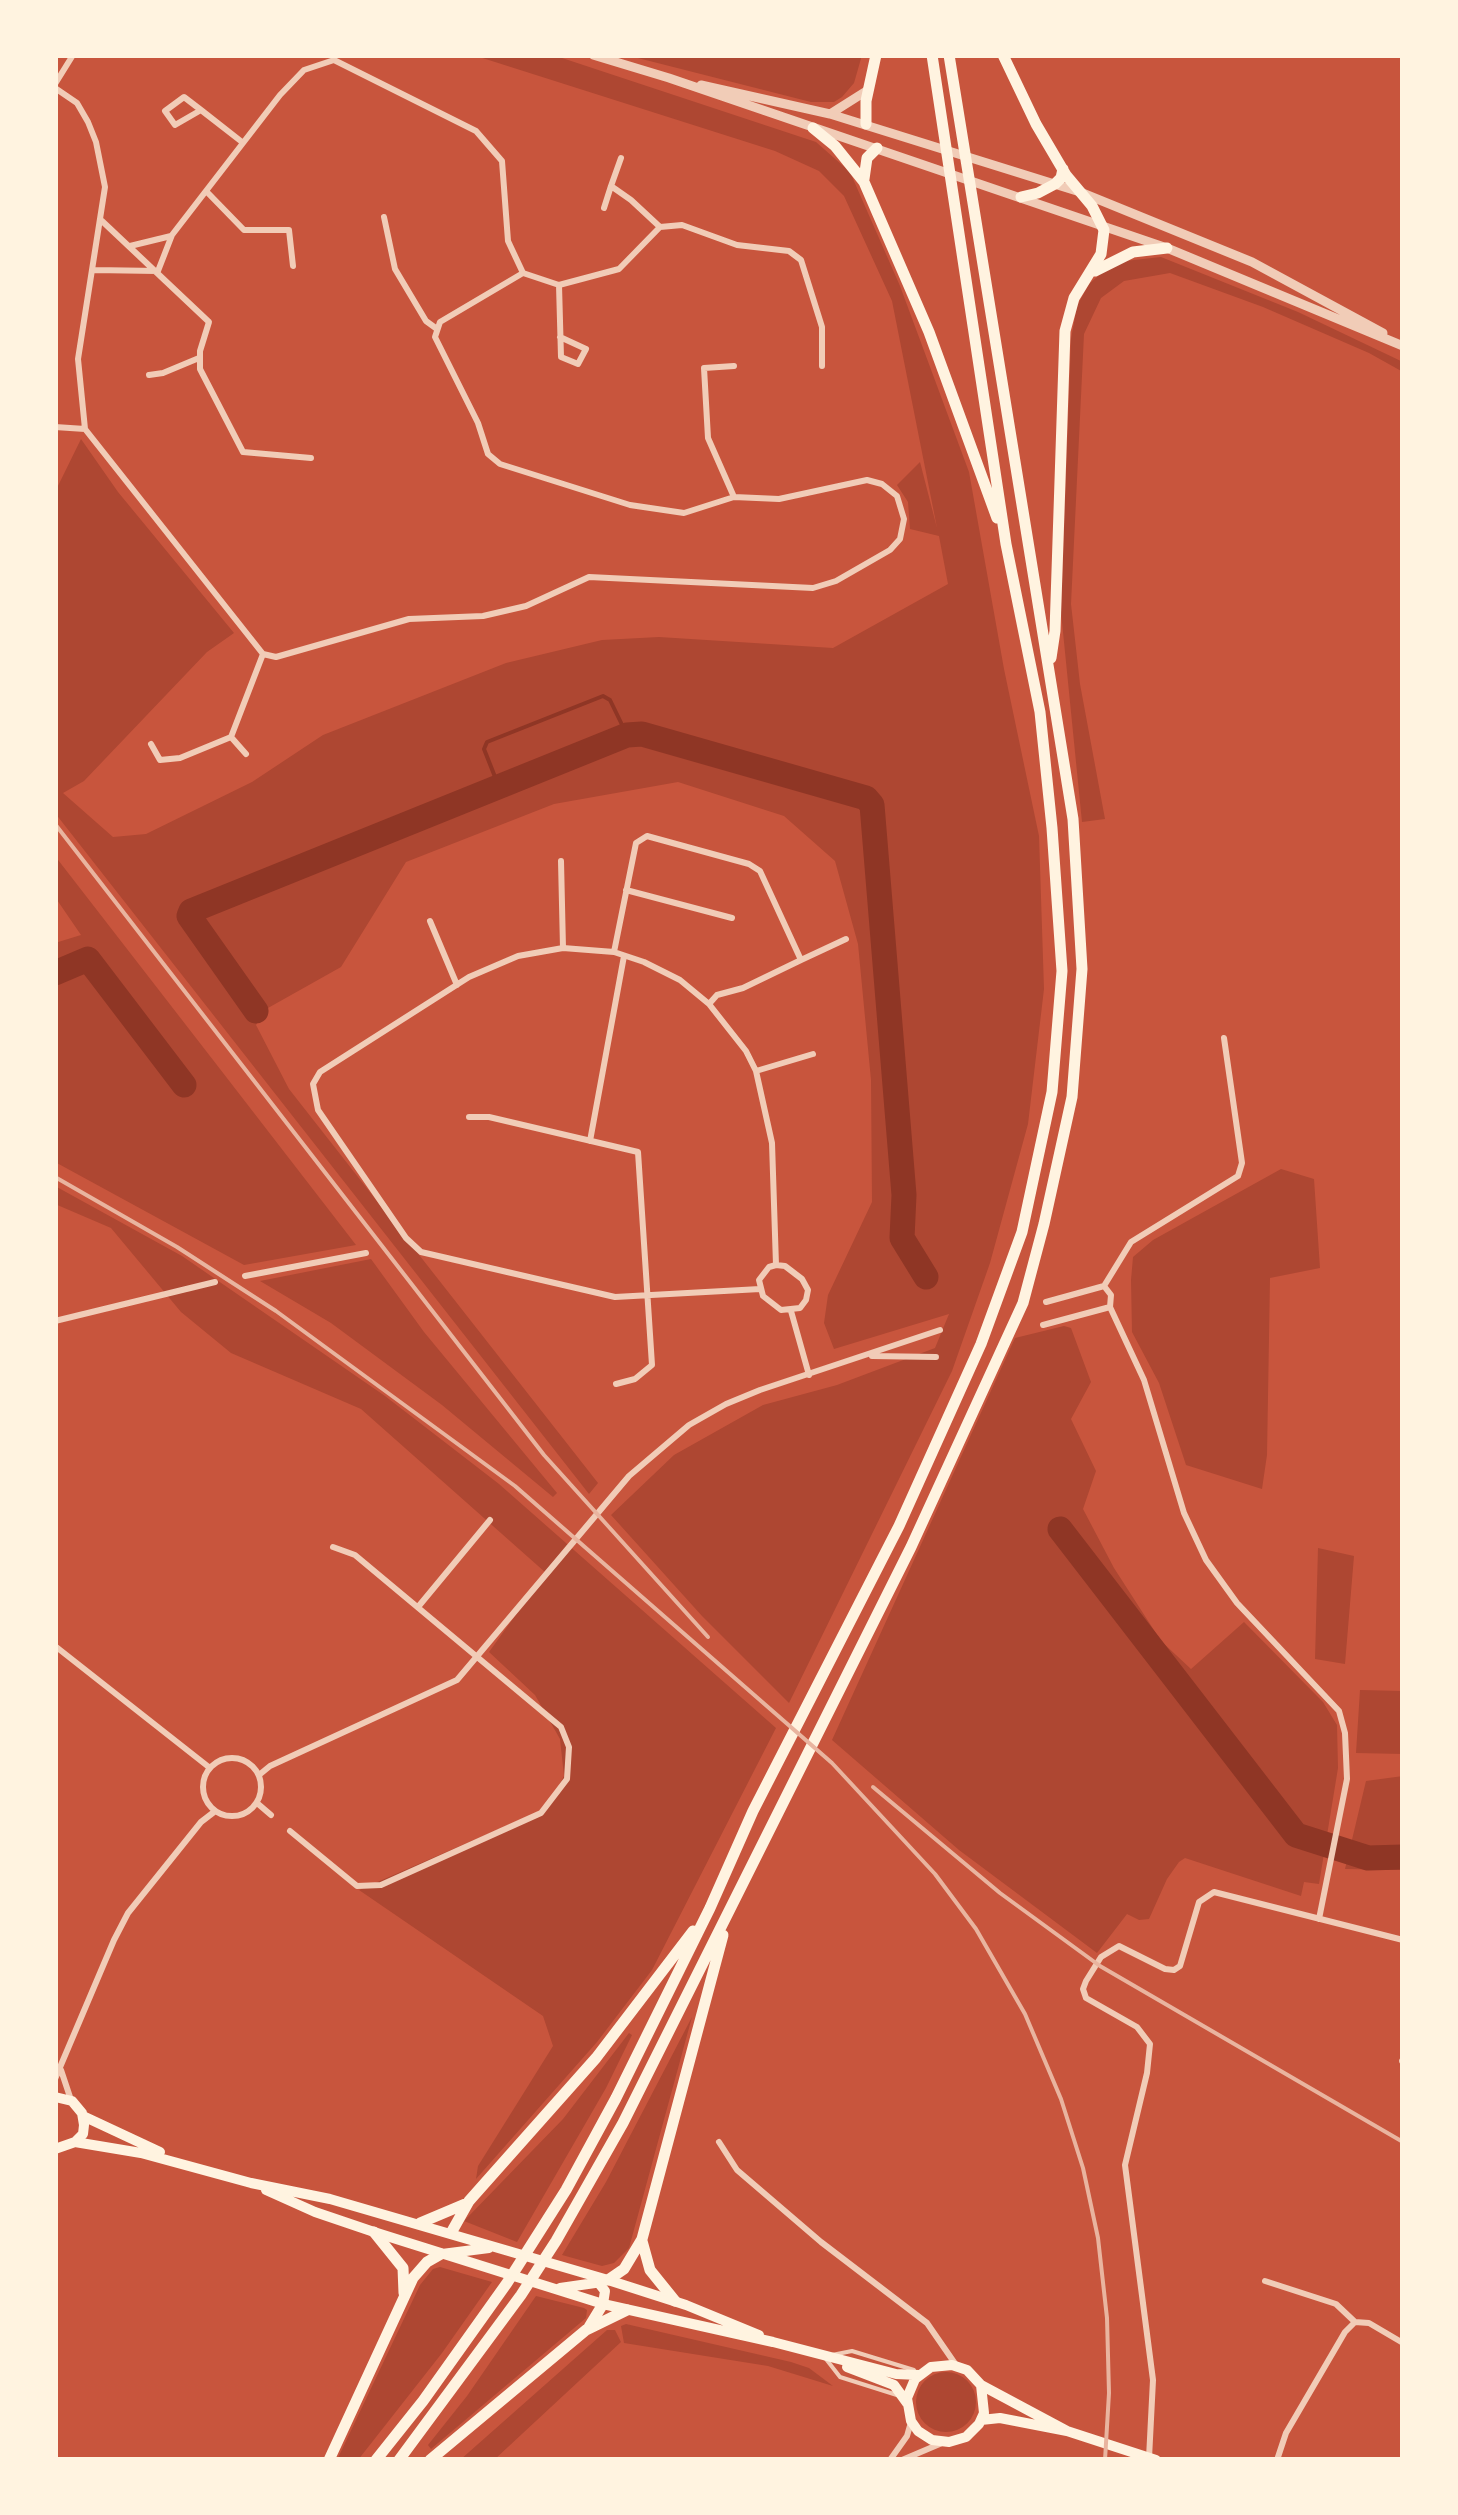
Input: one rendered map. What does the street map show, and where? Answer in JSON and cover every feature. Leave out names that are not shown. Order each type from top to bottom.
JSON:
[{"type":"highway","points":[[866,124],[876,55]]},
{"type":"highway","points":[[376,2460],[452,2362],[539,2234],[624,2083],[753,1811],[899,1526],[981,1344],[1022,1232],[1052,1092],[1062,971],[1052,828],[1040,712],[1006,544],[932,55]]},
{"type":"highway","points":[[399,2460],[493,2336],[556,2242],[623,2123],[911,1547],[1023,1304],[1044,1224],[1072,1096],[1081,950],[1073,820],[949,55]]},
{"type":"highway","points":[[1003,55],[1062,168],[1103,226],[1103,247],[1069,308],[1065,331],[1055,631],[1049,667]]},
{"type":"highway","points":[[813,128],[836,146],[864,182],[929,332],[1006,544]]},
{"type":"highway","points":[[864,182],[866,158],[876,148]]},
{"type":"highway","points":[[1018,196],[1038,194],[1055,184],[1062,178],[1062,168]]},
{"type":"highway","points":[[1091,273],[1133,252],[1167,248]]},
{"type":"highway","points":[[597,2278],[624,2269],[642,2239],[730,1906]]},
{"type":"highway","points":[[452,2233],[469,2201],[529,2138],[596,2058],[710,1908]]},
{"type":"highway","points":[[420,2223],[469,2201]]},
{"type":"highway","points":[[374,2232],[402,2268],[403,2300]]},
{"type":"highway","points":[[642,2239],[650,2270],[676,2301]]},
{"type":"highway","points":[[329,2460],[420,2268],[446,2254]]},
{"type":"highway","points":[[586,2330],[603,2304]]},
{"type":"highway","points":[[430,2460],[586,2330],[627,2310]]},
{"type":"main road","points":[[55,2097],[72,2101],[83,2116],[184,2162]]},
{"type":"main road","points":[[75,2142],[84,2130],[83,2116]]},
{"type":"main road","points":[[55,2149],[75,2142],[184,2162],[251,2183],[420,2223],[480,2245],[676,2301],[773,2342]]},
{"type":"main road","points":[[251,2183],[315,2212],[554,2289],[576,2291],[603,2304],[896,2374],[923,2372],[941,2364],[957,2366],[971,2373],[981,2385],[1067,2432]]},
{"type":"main road","points":[[446,2254],[452,2233]]},
{"type":"main road","points":[[446,2254],[480,2245]]},
{"type":"main road","points":[[576,2291],[597,2278]]},
{"type":"main road","points":[[597,2278],[605,2291],[603,2304]]},
{"type":"main road","points":[[829,2359],[890,2383],[905,2400],[911,2421],[924,2436],[944,2442],[966,2437],[981,2420],[985,2400],[981,2385]]},
{"type":"main road","points":[[905,2400],[923,2372]]},
{"type":"main road","points":[[981,2420],[1007,2419],[1067,2432],[1152,2459]]},
{"type":"street","points":[[73,55],[55,86],[77,103],[96,142],[106,187],[78,358],[85,429],[264,654],[276,657],[409,619],[483,616],[512,609],[589,577],[814,588],[836,581],[890,550],[900,539],[904,519],[897,496],[882,484],[867,480],[779,499],[734,496],[684,514],[630,505],[500,464],[488,454],[478,424],[435,337],[440,322],[523,273]]},
{"type":"street","points":[[593,55],[1167,248],[1403,346]]},
{"type":"street","points":[[158,271],[172,236],[242,142],[304,70],[334,60],[476,132],[502,160],[508,241],[523,273],[559,285],[619,269],[660,227],[682,225],[736,245],[789,251],[801,260],[822,327],[822,366]]},
{"type":"street","points":[[669,78],[830,114],[1080,192],[1280,275],[1403,346]]},
{"type":"street","points":[[830,114],[868,90]]},
{"type":"street","points":[[201,110],[174,125],[166,111],[184,97],[201,110],[242,142]]},
{"type":"street","points":[[866,124],[876,148]]},
{"type":"street","points":[[604,208],[621,158]]},
{"type":"street","points":[[610,186],[632,200],[660,227]]},
{"type":"street","points":[[208,192],[244,230],[289,230],[294,266]]},
{"type":"street","points":[[384,217],[396,270],[426,322],[438,329]]},
{"type":"street","points":[[102,221],[209,322],[200,368],[243,452],[310,458]]},
{"type":"street","points":[[130,246],[172,236]]},
{"type":"street","points":[[94,270],[158,271]]},
{"type":"street","points":[[559,285],[560,357],[578,364],[586,349],[560,337]]},
{"type":"street","points":[[149,375],[200,358]]},
{"type":"street","points":[[734,366],[704,368],[708,438],[734,496]]},
{"type":"street","points":[[55,427],[85,429]]},
{"type":"street","points":[[151,744],[160,760],[180,758],[231,737],[264,654]]},
{"type":"street","points":[[231,737],[246,754]]},
{"type":"street","points":[[614,952],[636,843],[647,836],[748,864],[760,871],[801,960]]},
{"type":"street","points":[[561,861],[564,948]]},
{"type":"street","points":[[626,890],[732,918]]},
{"type":"street","points":[[430,921],[457,985]]},
{"type":"street","points":[[709,1004],[717,995],[743,988],[846,939]]},
{"type":"street","points":[[760,1289],[763,1272],[776,1265],[785,1266],[802,1279],[808,1290],[800,1308],[791,1311],[781,1310],[760,1289],[614,1297],[421,1252],[406,1238],[318,1110],[313,1084],[320,1072],[457,985],[518,956],[564,948],[614,952],[680,980],[709,1004],[746,1051],[756,1071],[772,1142],[776,1265]]},
{"type":"street","points":[[590,1140],[624,956]]},
{"type":"street","points":[[1046,1302],[1104,1286],[1131,1242],[1238,1176],[1242,1163],[1224,1038]]},
{"type":"street","points":[[756,1071],[812,1054]]},
{"type":"street","points":[[469,1117],[489,1117],[638,1152],[652,1365],[635,1379],[616,1384]]},
{"type":"street","points":[[245,1276],[366,1253]]},
{"type":"street","points":[[55,1321],[215,1282]]},
{"type":"street","points":[[1104,1286],[1144,1380],[1184,1512],[1206,1560],[1236,1603],[1339,1711],[1345,1733],[1347,1780],[1319,1918]]},
{"type":"street","points":[[1043,1325],[1110,1306]]},
{"type":"street","points":[[791,1311],[810,1375]]},
{"type":"street","points":[[259,1775],[270,1766],[457,1680],[629,1476],[689,1425],[726,1404],[940,1330]]},
{"type":"street","points":[[866,1356],[936,1358]]},
{"type":"street","points":[[418,1607],[490,1520]]},
{"type":"street","points":[[290,1831],[357,1886],[381,1885],[541,1813],[567,1780],[569,1748],[561,1727],[355,1555],[333,1547]]},
{"type":"street","points":[[55,1646],[210,1768]]},
{"type":"street","points":[[238,1759],[247,1762],[259,1775],[262,1788],[257,1803],[236,1816],[214,1812],[204,1797],[202,1787],[210,1768],[218,1762],[238,1759]]},
{"type":"street","points":[[257,1803],[270,1815]]},
{"type":"street","points":[[55,2079],[128,1913],[201,1822],[214,1812]]},
{"type":"street","points":[[1152,2459],[1152,2380],[1125,2165],[1150,2044],[1137,2027],[1094,2005],[1083,1989],[1101,1957],[1119,1946],[1155,1966],[1174,1970],[1180,1966],[1199,1902],[1214,1892],[1403,1940]]},
{"type":"street","points":[[60,2070],[72,2101]]},
{"type":"street","points":[[719,2142],[737,2170],[927,2323],[957,2366]]},
{"type":"street","points":[[1266,2282],[1336,2304],[1355,2322]]},
{"type":"street","points":[[1277,2460],[1286,2433],[1345,2332],[1355,2322],[1369,2322],[1403,2343]]},
{"type":"street","points":[[923,2372],[938,2359],[940,2345]]},
{"type":"street","points":[[890,2460],[907,2436],[911,2421]]},
{"type":"street","points":[[902,2460],[944,2442]]},
{"type":"shaded area","points":[[473,55],[553,55],[816,142],[850,172],[900,286],[969,472],[1039,836],[1044,989],[1028,1124],[990,1263],[952,1371],[789,1703],[702,1616],[611,1515],[674,1455],[763,1405],[837,1385],[935,1348],[949,1314],[834,1349],[824,1323],[828,1295],[872,1202],[871,1080],[858,944],[835,861],[784,816],[678,782],[554,804],[406,862],[341,967],[268,1008],[256,1025],[289,1089],[598,1483],[589,1494],[55,813],[55,492],[81,439],[118,492],[234,633],[207,652],[84,781],[63,793],[113,837],[146,834],[252,782],[323,735],[506,663],[602,640],[659,637],[833,648],[948,584],[939,536],[910,529],[908,502],[897,485],[920,462],[937,528],[892,301],[844,196],[819,171],[775,151]]},
{"type":"shaded area","points":[[626,55],[862,55],[854,83],[842,97],[834,102],[811,102]]},
{"type":"shaded area","points":[[1161,257],[1298,312],[1403,362],[1403,372],[1263,307],[1170,273],[1124,281],[1101,298],[1084,334],[1071,604],[1080,684],[1105,819],[1082,822],[1061,612],[1071,339],[1077,306],[1089,284],[1105,270],[1125,261]]},
{"type":"shaded area","points":[[55,856],[356,1245],[244,1265],[55,1162],[55,943],[81,935],[55,897]]},
{"type":"shaded area","points":[[1281,1169],[1314,1179],[1320,1268],[1270,1278],[1267,1455],[1262,1489],[1186,1465],[1159,1383],[1132,1332],[1131,1280],[1133,1257],[1153,1240]]},
{"type":"shaded area","points":[[55,1186],[182,1256],[385,1396],[499,1484],[776,1728],[652,1970],[597,2042],[476,2179],[478,2166],[553,2046],[543,2016],[359,1890],[547,1808],[564,1776],[560,1739],[535,1695],[489,1652],[546,1573],[361,1409],[231,1353],[181,1312],[111,1228],[55,1204]]},
{"type":"shaded area","points":[[371,1259],[424,1332],[557,1493],[553,1497],[442,1405],[331,1323],[260,1281]]},
{"type":"shaded area","points":[[1064,1326],[1071,1328],[1091,1382],[1071,1419],[1096,1471],[1083,1509],[1114,1568],[1161,1641],[1191,1669],[1244,1622],[1323,1702],[1337,1725],[1338,1768],[1319,1884],[1304,1882],[1301,1896],[1185,1858],[1167,1879],[1149,1919],[1139,1920],[1127,1914],[1097,1953],[959,1850],[832,1740],[1015,1338]]},
{"type":"shaded area","points":[[1318,1548],[1354,1556],[1345,1664],[1315,1659]]},
{"type":"shaded area","points":[[1360,1690],[1403,1691],[1403,1754],[1356,1753]]},
{"type":"shaded area","points":[[1403,1776],[1403,1870],[1345,1869],[1366,1781]]},
{"type":"shaded area","points":[[692,2017],[629,2248],[614,2263],[602,2266],[562,2255],[606,2182]]},
{"type":"shaded area","points":[[629,2033],[632,2035],[606,2088],[517,2242],[464,2221],[563,2119]]},
{"type":"shaded area","points":[[440,2267],[492,2282],[358,2460],[337,2460],[420,2285],[433,2269]]},
{"type":"shaded area","points":[[536,2296],[584,2308],[586,2318],[431,2449],[428,2445]]},
{"type":"shaded area","points":[[621,2326],[791,2362],[809,2368],[833,2386],[768,2366],[624,2343]]},
{"type":"shaded area","points":[[607,2330],[615,2330],[621,2342],[494,2460],[460,2460]]},
{"type":"shaded area","points":[[946,2372],[967,2381],[976,2402],[967,2423],[946,2432],[925,2423],[916,2402],[925,2381]]},
{"type":"waterway","points":[[499,787],[484,749],[487,742],[603,696],[610,700],[627,735]]},
{"type":"waterway","points":[[256,1011],[189,916],[191,911],[627,735],[642,734],[866,798],[872,805],[904,1195],[902,1238],[926,1277]]},
{"type":"waterway","points":[[55,973],[88,959],[184,1085]]},
{"type":"waterway","points":[[1060,1529],[1296,1835],[1368,1858],[1403,1857]]},
{"type":"railway","points":[[55,824],[544,1455],[708,1637]]},
{"type":"railway","points":[[55,1177],[177,1247],[276,1311],[515,1486],[832,1763],[935,1874],[976,1929],[1025,2014],[1061,2099],[1083,2168],[1098,2238],[1107,2318],[1109,2393],[1105,2460]]},
{"type":"railway","points":[[873,1787],[1000,1893],[1100,1966],[1403,2142]]}]
